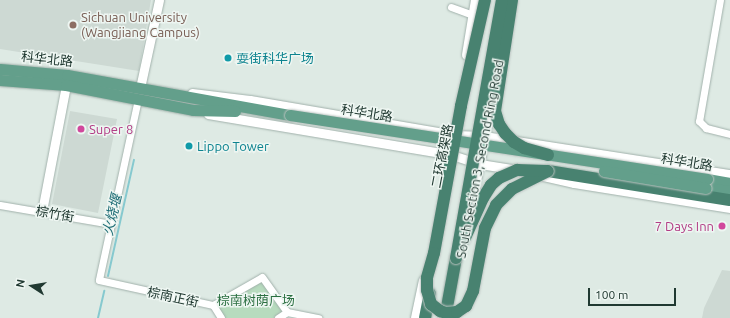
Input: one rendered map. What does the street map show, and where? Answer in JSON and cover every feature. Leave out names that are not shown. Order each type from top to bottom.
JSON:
[{"type":"highway","points":[[485,0],[461,106],[428,278],[427,290],[431,304],[440,311],[446,313],[457,312],[466,306],[473,291],[485,228],[496,205],[512,189],[548,171]]},
{"type":"highway","name":"二环高架路","points":[[425,318],[485,0]]},
{"type":"highway","points":[[444,318],[502,0]]},
{"type":"highway","points":[[512,0],[495,111],[499,124],[514,142],[524,148],[548,155]]},
{"type":"highway","points":[[456,258],[483,198],[491,185],[499,178],[517,170],[548,171],[729,200]]},
{"type":"highway","points":[[430,318],[433,280]]},
{"type":"main road","points":[[416,318],[452,155],[476,0]]},
{"type":"main road","name":"South Section 3, Second Ring Road","points":[[449,318],[512,0]]},
{"type":"main road","name":"科华北路","points":[[0,69],[67,75],[139,93],[194,110],[234,111],[290,118],[548,155],[707,183],[730,183]]},
{"type":"main road","name":"科华北路","points":[[0,80],[139,93],[164,91],[290,118]]},
{"type":"main road","points":[[290,118],[707,183]]},
{"type":"main road","name":"科华北路","points":[[707,183],[729,200]]},
{"type":"street","points":[[110,224],[159,0]]},
{"type":"street","points":[[720,0],[699,121],[706,128],[730,134]]},
{"type":"street","points":[[451,7],[473,15]]},
{"type":"street","points":[[42,211],[66,85]]},
{"type":"street","points":[[164,91],[250,100],[455,135],[484,136],[730,174]]},
{"type":"street","points":[[194,110],[232,119],[452,155],[480,164],[515,169],[574,183],[729,200]]},
{"type":"street","name":"棕竹街","points":[[0,205],[42,211],[110,224]]},
{"type":"street","name":"棕南正街","points":[[110,224],[99,280],[213,305],[262,277],[287,312]]},
{"type":"street","points":[[213,305],[221,318]]},
{"type":"street","points":[[278,318],[287,312],[318,318]]},
{"type":"shaded area","name":"Sichuan University (Wangjiang Campus)","points":[[0,0],[151,0],[139,71],[0,49]]},
{"type":"shaded area","points":[[70,111],[117,119],[98,213],[52,204]]},
{"type":"shaded area","points":[[722,270],[730,271],[730,318],[702,318],[704,308]]},
{"type":"green space","name":"棕南树荫广场","points":[[262,277],[287,312],[278,318],[221,318],[213,305]]},
{"type":"waterway","name":"火烧堰","points":[[108,276],[134,160]]},
{"type":"waterway","name":"火烧堰","points":[[98,318],[104,291]]},
{"type":"place","name":"Sichuan University (Wangjiang Campus)","points":[[73,25]]},
{"type":"place","name":"耍街科华广场","points":[[228,58]]},
{"type":"place","name":"Super 8","points":[[81,129]]},
{"type":"place","name":"Lippo Tower","points":[[189,146]]},
{"type":"place","name":"7 Days Inn","points":[[722,226]]}]
